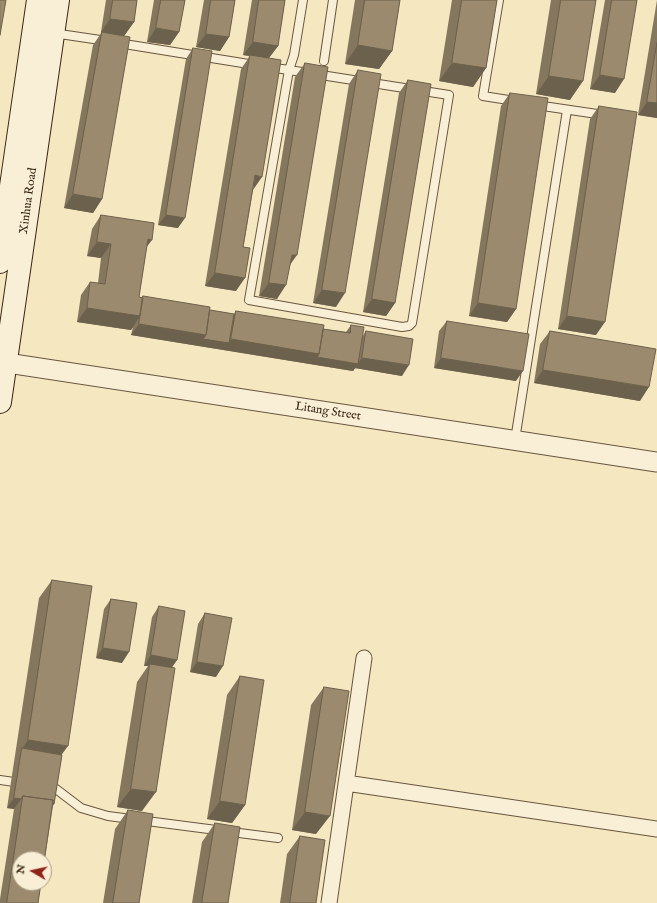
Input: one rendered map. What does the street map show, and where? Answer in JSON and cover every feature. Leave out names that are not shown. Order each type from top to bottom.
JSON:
[{"type":"main road","name":"Xinhua Road","points":[[0,262],[38,0]]},
{"type":"main road","name":"Xinhua Road","points":[[0,402],[3,363],[58,0]]},
{"type":"street","name":"Litang Street","points":[[3,363],[657,462]]},
{"type":"street","points":[[329,903],[364,658]]},
{"type":"street","points":[[346,783],[657,829]]},
{"type":"lane","points":[[53,33],[289,70],[449,95],[412,323],[409,326],[402,328],[249,300],[289,70],[294,55],[303,0]]},
{"type":"lane","points":[[324,61],[333,0]]},
{"type":"lane","points":[[499,0],[483,96],[613,117]]},
{"type":"lane","points":[[514,440],[567,110]]},
{"type":"lane","points":[[0,780],[56,789],[82,808],[108,816],[278,838]]},
{"type":"building","points":[[0,0],[6,0],[0,35]]},
{"type":"building","points":[[113,0],[137,0],[134,22],[110,19]]},
{"type":"building","points":[[161,0],[185,0],[179,32],[156,28]]},
{"type":"building","points":[[211,0],[235,0],[229,37],[206,34]]},
{"type":"building","points":[[259,0],[285,0],[278,46],[253,42]]},
{"type":"building","points":[[365,0],[400,0],[392,51],[358,45]]},
{"type":"building","points":[[462,0],[497,0],[486,68],[452,63]]},
{"type":"building","points":[[561,0],[596,0],[583,81],[549,76]]},
{"type":"building","points":[[612,0],[637,0],[624,79],[600,75]]},
{"type":"building","points":[[102,32],[130,37],[102,199],[73,194]]},
{"type":"building","points":[[657,43],[657,103],[647,102]]},
{"type":"building","points":[[193,48],[212,51],[185,218],[166,215]]},
{"type":"building","points":[[250,55],[281,60],[262,177],[255,175],[243,247],[250,248],[245,278],[215,273]]},
{"type":"building","points":[[305,63],[328,67],[297,255],[292,255],[286,285],[269,283]]},
{"type":"building","points":[[358,70],[381,74],[345,293],[322,290]]},
{"type":"building","points":[[408,80],[431,84],[395,303],[372,299]]},
{"type":"building","points":[[510,93],[548,98],[516,309],[478,303]]},
{"type":"building","points":[[599,106],[637,112],[605,322],[567,316]]},
{"type":"building","points":[[101,215],[154,223],[152,240],[148,239],[139,297],[143,298],[140,316],[87,308],[90,282],[105,284],[111,244],[97,242]]},
{"type":"building","points":[[143,296],[210,307],[206,335],[139,324]]},
{"type":"building","points":[[210,310],[234,314],[229,343],[203,339],[206,335]]},
{"type":"building","points":[[236,311],[324,325],[319,354],[231,339]]},
{"type":"building","points":[[447,321],[529,334],[523,371],[441,358]]},
{"type":"building","points":[[351,325],[364,327],[358,364],[317,357],[319,354],[323,329],[350,333]]},
{"type":"building","points":[[366,331],[413,339],[409,365],[362,358]]},
{"type":"building","points":[[550,331],[656,349],[649,387],[543,370]]},
{"type":"building","points":[[52,580],[92,586],[68,746],[28,740]]},
{"type":"building","points":[[111,599],[137,603],[129,652],[103,648]]},
{"type":"building","points":[[159,606],[185,611],[177,660],[151,655]]},
{"type":"building","points":[[205,613],[232,618],[223,666],[197,662]]},
{"type":"building","points":[[150,664],[175,668],[156,792],[131,789]]},
{"type":"building","points":[[240,676],[264,680],[245,805],[220,801]]},
{"type":"building","points":[[324,687],[349,691],[330,816],[305,812]]},
{"type":"building","points":[[22,748],[62,755],[54,804],[53,800],[23,796],[21,799],[14,798]]},
{"type":"building","points":[[23,796],[53,800],[46,851],[15,851]]},
{"type":"building","points":[[128,810],[153,814],[139,903],[113,903]]},
{"type":"building","points":[[215,823],[240,827],[228,903],[202,903]]},
{"type":"building","points":[[300,836],[325,840],[316,903],[290,903]]},
{"type":"building","points":[[12,870],[12,891],[40,891],[38,903],[7,903]]}]
